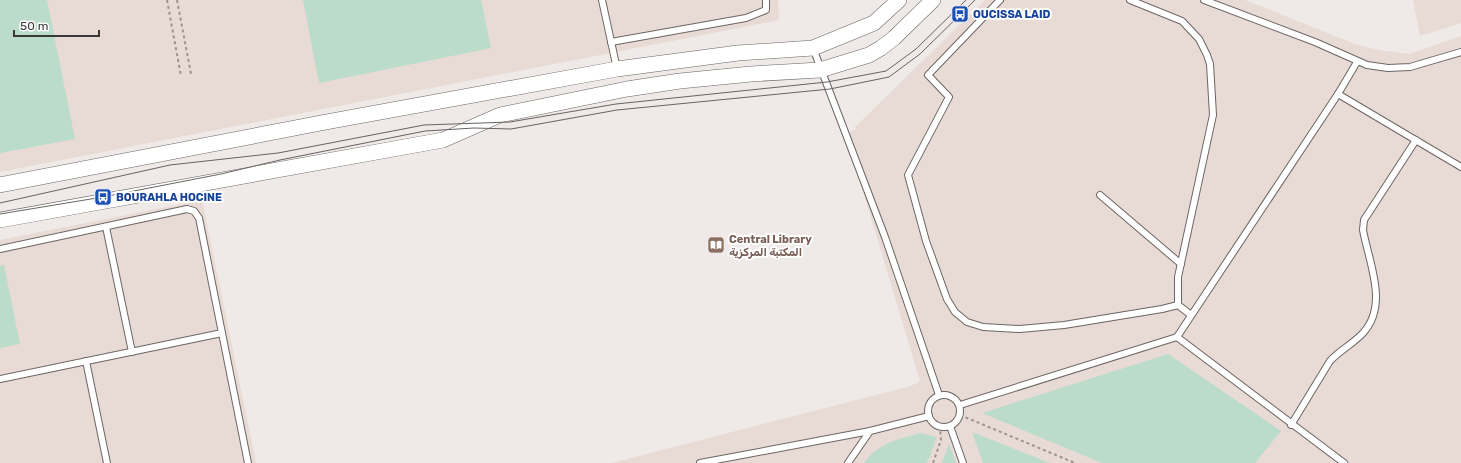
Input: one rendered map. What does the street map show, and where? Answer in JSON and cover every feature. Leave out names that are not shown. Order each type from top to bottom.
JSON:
[{"type":"street","points":[[0,185],[326,122],[617,69],[738,53],[813,48],[874,23],[899,0]]},
{"type":"street","points":[[0,220],[443,140],[500,115],[627,89],[680,81],[751,74],[820,70],[869,55],[881,48],[894,38],[933,0]]},
{"type":"street","points":[[830,42],[823,49],[823,58],[827,63],[835,65]]},
{"type":"lane","points":[[602,0],[617,69]]},
{"type":"lane","points":[[611,42],[746,18],[766,10],[766,0]]},
{"type":"lane","points":[[1000,0],[928,75],[949,97],[908,174],[926,241],[951,306],[960,318],[975,325],[1020,329],[1064,325],[1162,310],[1178,305]]},
{"type":"lane","points":[[1130,0],[1182,21],[1189,26],[1204,46],[1210,64],[1213,114],[1178,277],[1178,305]]},
{"type":"lane","points":[[1204,0],[1315,42],[1356,62],[1378,66],[1410,67],[1461,52]]},
{"type":"lane","points":[[813,48],[820,70],[830,89],[885,237],[939,395]]},
{"type":"lane","points":[[960,405],[1177,337],[1338,94],[1356,62]]},
{"type":"lane","points":[[1338,94],[1461,167]]},
{"type":"lane","points":[[1291,425],[1330,360],[1362,334],[1372,321],[1377,296],[1363,230],[1364,220],[1416,140]]},
{"type":"lane","points":[[1100,195],[1182,264]]},
{"type":"lane","points":[[0,249],[186,209],[196,213],[199,218],[248,463]]},
{"type":"lane","points":[[106,226],[132,352]]},
{"type":"lane","points":[[1178,305],[1191,315]]},
{"type":"lane","points":[[0,379],[222,333]]},
{"type":"lane","points":[[1177,337],[1291,425],[1344,463]]},
{"type":"lane","points":[[86,361],[107,463]]},
{"type":"lane","points":[[939,395],[949,395],[954,397],[960,405],[960,415],[958,420],[950,426],[940,426],[931,421],[929,416],[929,406],[931,401],[939,395]]},
{"type":"lane","points":[[700,463],[870,432],[929,416]]},
{"type":"lane","points":[[950,426],[963,463]]},
{"type":"lane","points":[[848,463],[870,432]]},
{"type":"path","points":[[167,0],[181,76]]},
{"type":"path","points":[[177,0],[191,74]]},
{"type":"path","points":[[960,415],[1075,463]]},
{"type":"path","points":[[933,463],[941,440],[940,426]]},
{"type":"shaded area","points":[[0,0],[778,0],[779,20],[0,172]]},
{"type":"shaded area","points":[[985,0],[1245,0],[1357,45],[1409,54],[1461,36],[1461,463],[612,463],[911,386],[920,381],[846,134],[858,128],[854,128]]},
{"type":"shaded area","points":[[1413,0],[1461,0],[1461,23],[1420,36]]},
{"type":"shaded area","points":[[202,200],[256,463],[0,463],[0,240]]},
{"type":"green space","points":[[0,0],[47,0],[75,139],[0,153]]},
{"type":"green space","points":[[303,0],[481,0],[491,48],[319,83]]},
{"type":"green space","points":[[4,265],[20,344],[0,348],[0,266]]},
{"type":"green space","points":[[1168,354],[1281,431],[1255,463],[1102,463],[982,413]]},
{"type":"green space","points":[[972,432],[1050,463],[983,463]]},
{"type":"green space","points":[[921,433],[937,437],[927,463],[864,463],[882,446]]},
{"type":"green space","points":[[949,444],[956,463],[942,463]]},
{"type":"tram line","points":[[0,203],[170,165],[278,153],[424,125],[510,122],[616,104],[827,82],[886,71],[916,49],[966,0]]},
{"type":"tram line","points":[[0,214],[103,197],[221,174],[280,160],[425,131],[474,128],[511,129],[617,110],[830,89],[889,77],[920,54],[975,0]]},
{"type":"place","name":"OUCISSA LAID","points":[[960,14]]},
{"type":"place","name":"BOURAHLA HOCINE","points":[[103,197]]},
{"type":"place","name":"Central Library المكتبة المركزية","points":[[716,245]]}]
